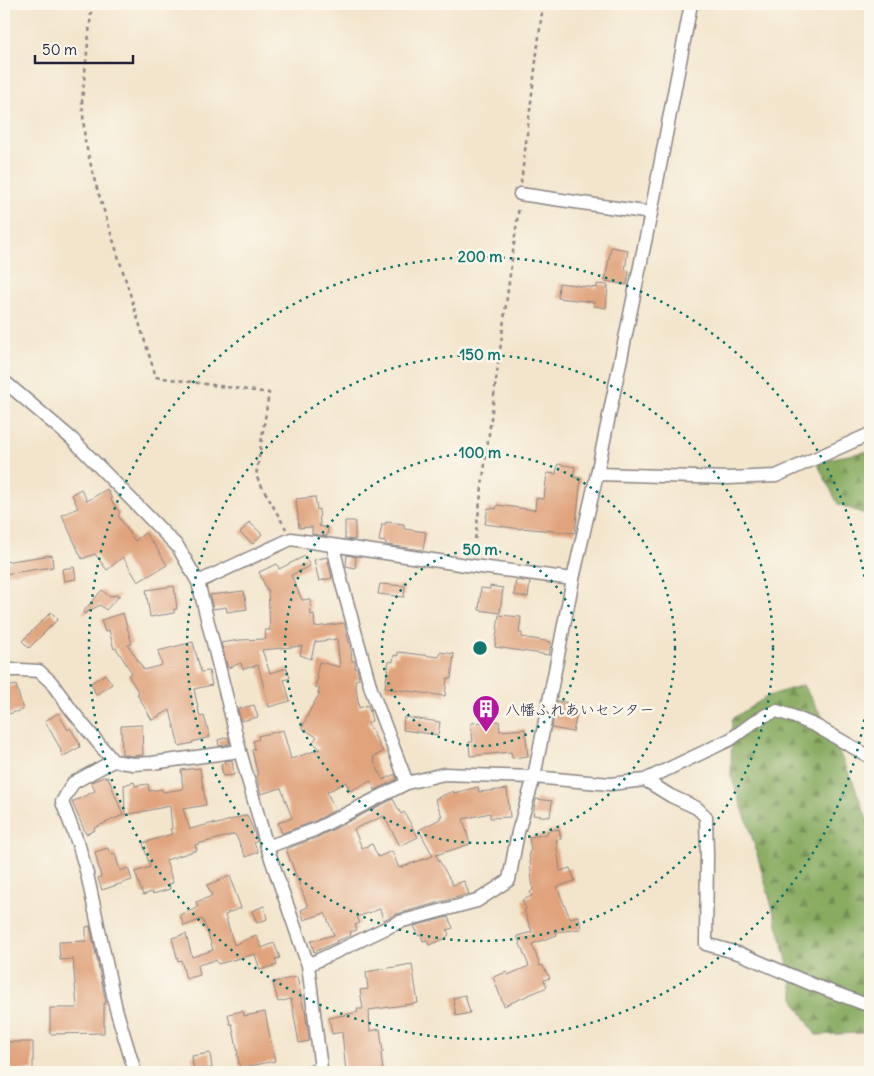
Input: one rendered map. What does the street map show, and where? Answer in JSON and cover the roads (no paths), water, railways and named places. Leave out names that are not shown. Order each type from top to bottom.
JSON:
[{"type":"street","points":[[308,964],[399,922],[477,901],[509,880],[518,832],[534,778],[573,580],[651,213],[691,4]]},
{"type":"street","points":[[520,194],[651,213]]},
{"type":"street","points":[[4,381],[72,439],[178,547],[198,582],[240,751],[267,846],[308,964],[322,1071],[308,1072]]},
{"type":"street","points":[[597,474],[728,478],[776,476],[870,434]]},
{"type":"street","points":[[198,582],[291,539],[573,580]]},
{"type":"street","points":[[333,546],[371,689],[407,783]]},
{"type":"street","points":[[4,670],[38,671],[51,682],[113,762]]},
{"type":"street","points":[[267,846],[314,830],[407,783],[444,774],[610,784],[645,780],[731,739],[760,718],[777,711],[816,726],[870,757]]},
{"type":"street","points":[[135,1072],[116,1009],[88,874],[62,802],[74,784],[113,762],[152,763],[240,751]]},
{"type":"street","points":[[645,780],[671,796],[697,808],[706,818],[706,944],[741,954],[811,984],[870,1006]]},
{"type":"place","name":"八幡ふれあいセンター","points":[[486,733]]}]
